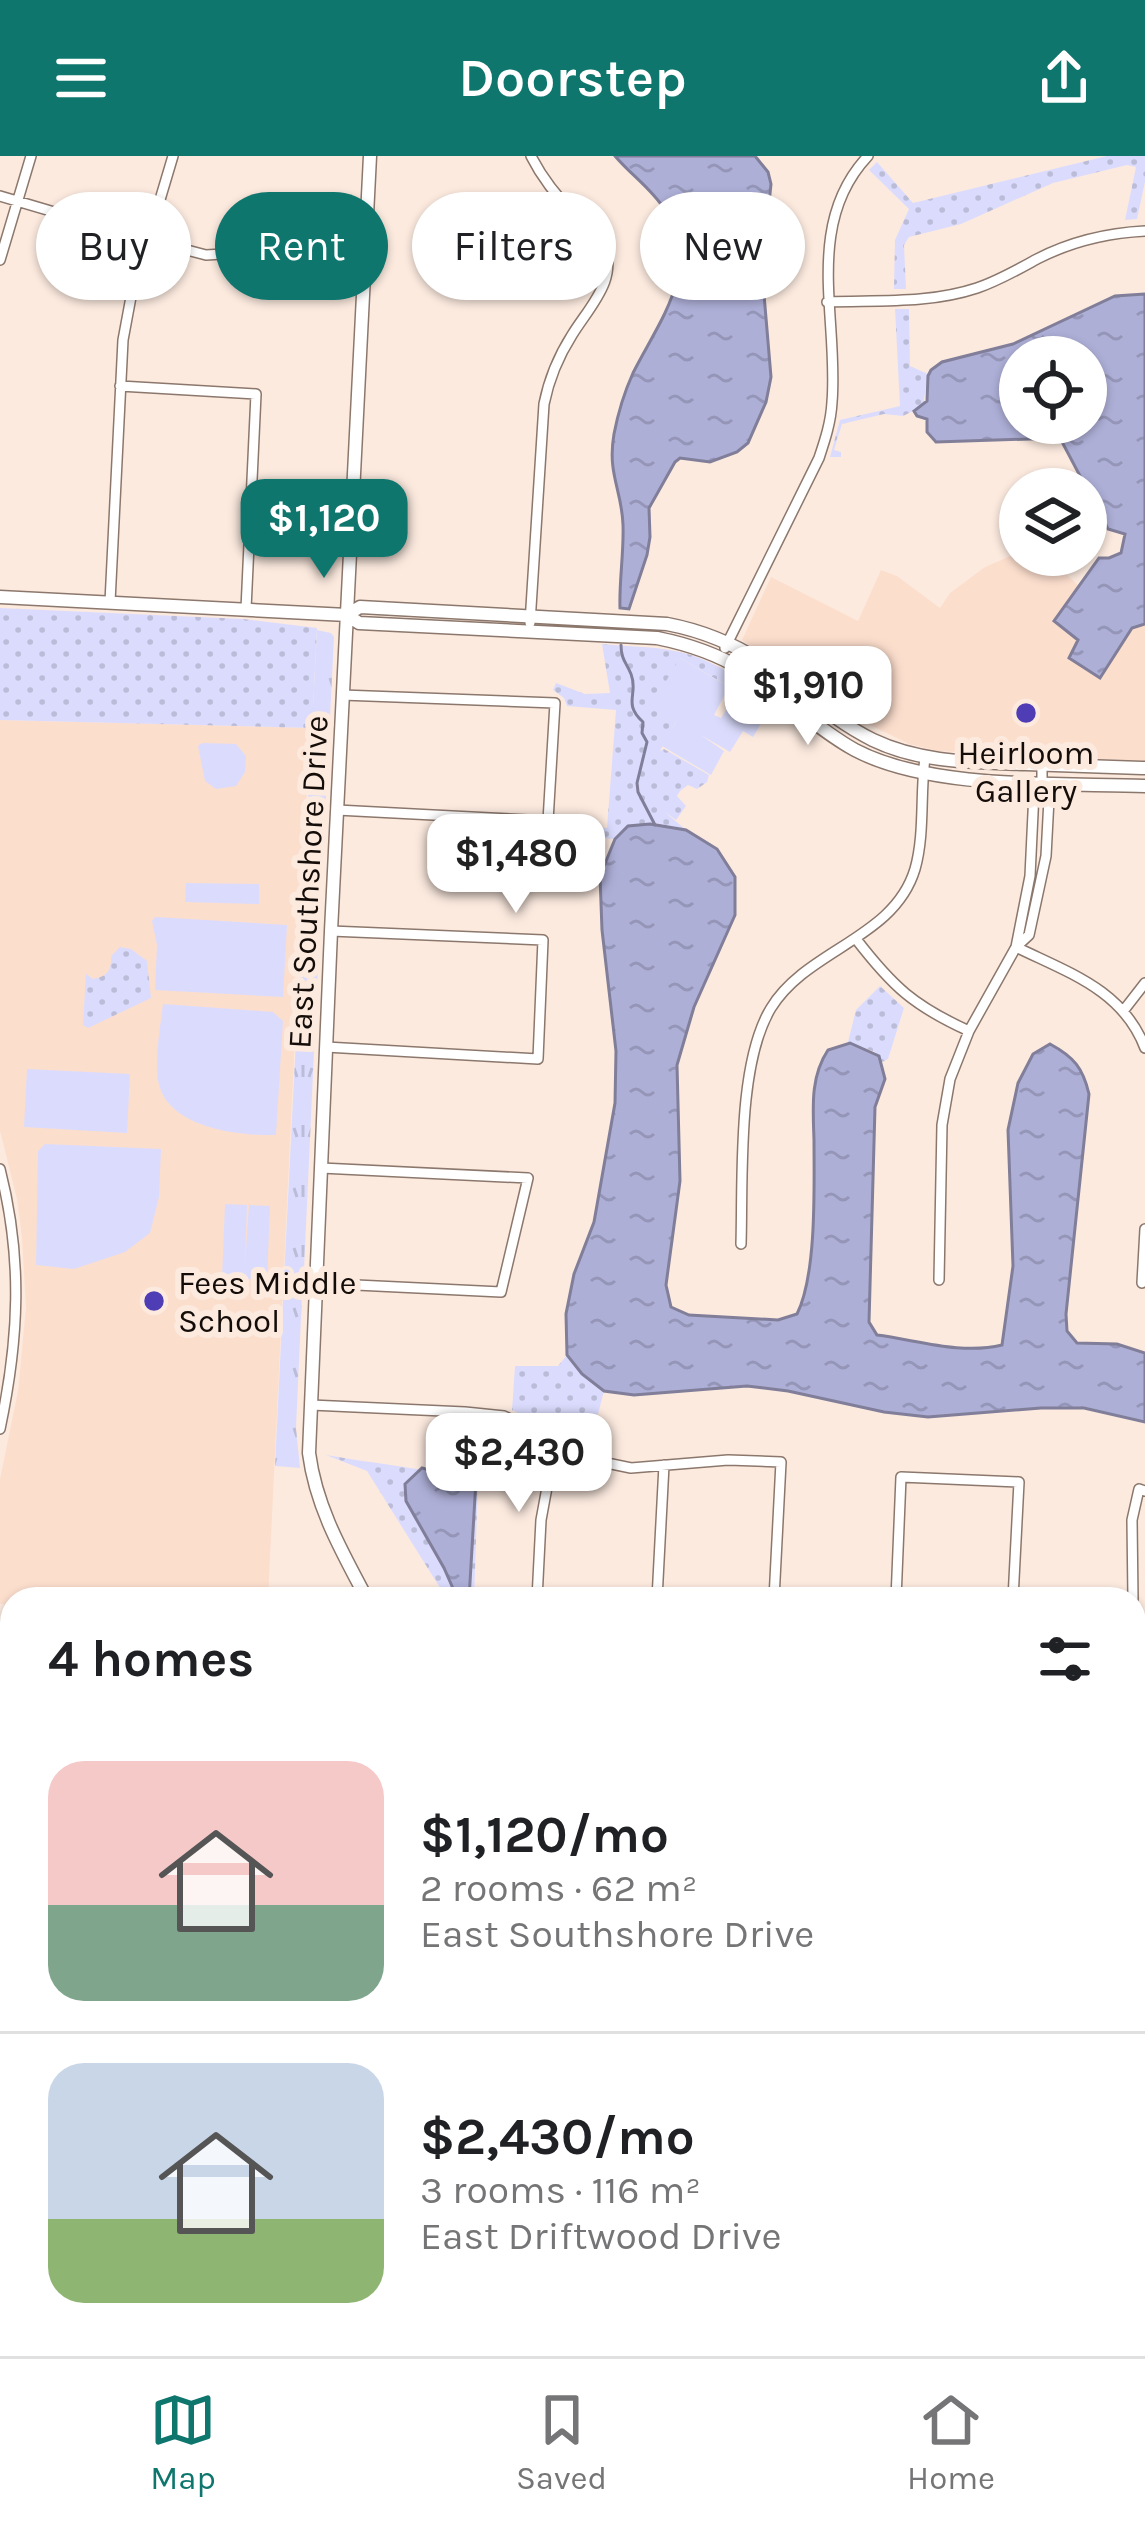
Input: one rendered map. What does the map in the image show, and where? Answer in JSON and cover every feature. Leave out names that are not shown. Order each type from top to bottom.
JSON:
[{"type":"street","points":[[0,260],[31,156]]},
{"type":"street","points":[[162,192],[172,156]]},
{"type":"street","name":"East Southshore Drive","points":[[361,1587],[316,1492],[309,1453],[370,156]]},
{"type":"street","points":[[530,632],[540,438],[550,374],[602,292],[608,273],[601,242],[555,194],[531,156]]},
{"type":"street","points":[[719,658],[828,432],[833,375],[827,302],[831,237],[850,175],[868,156]]},
{"type":"street","points":[[0,196],[36,206]]},
{"type":"street","points":[[827,302],[956,294],[1076,242],[1145,231]]},
{"type":"street","points":[[110,602],[122,340],[130,300]]},
{"type":"street","points":[[120,386],[256,394],[245,609]]},
{"type":"street","points":[[0,597],[347,615],[359,623],[657,638],[719,658],[856,751],[923,774],[1145,786]]},
{"type":"street","points":[[347,615],[360,608],[667,623],[753,656],[833,717],[870,738],[925,758],[1145,768]]},
{"type":"street","points":[[788,702],[798,689]]},
{"type":"street","points":[[338,810],[548,821],[555,703],[342,694]]},
{"type":"street","points":[[741,1244],[753,1047],[787,986],[878,923],[901,896],[914,870],[925,758]]},
{"type":"street","points":[[939,1280],[942,1125],[950,1078],[969,1031],[1016,947],[1029,935],[1043,880],[1049,799],[1042,764]]},
{"type":"street","points":[[326,1047],[538,1060],[543,940],[331,931]]},
{"type":"street","points":[[856,939],[904,996],[969,1031]]},
{"type":"street","points":[[1016,947],[1096,987],[1124,1010],[1145,1048]]},
{"type":"street","points":[[1124,1010],[1145,983]]},
{"type":"street","points":[[315,1283],[501,1292],[528,1178],[321,1168]]},
{"type":"street","points":[[0,1169],[15,1255],[17,1315],[0,1429]]},
{"type":"street","points":[[1142,1283],[1145,1229]]},
{"type":"street","points":[[3,1314],[17,1315]]},
{"type":"street","points":[[310,1405],[504,1416],[566,1448],[632,1468],[728,1460],[781,1462],[775,1587]]},
{"type":"street","points":[[538,1587],[544,1501],[566,1448]]},
{"type":"street","points":[[657,1587],[664,1466]]},
{"type":"street","points":[[896,1587],[901,1477],[1019,1482],[1014,1587]]},
{"type":"street","points":[[1133,1587],[1132,1520],[1142,1490]]},
{"type":"shaded area","points":[[999,561],[999,576],[1068,576],[1079,586],[1054,621],[1079,640],[1069,657],[1100,678],[1132,628],[1145,624],[1145,761],[938,751],[909,744],[842,711],[742,640],[771,577],[858,621],[881,570],[897,576],[940,608],[950,593]]},
{"type":"shaded area","name":"Fees Middle School","points":[[0,720],[310,728],[269,1587],[0,1587],[0,1479],[18,1391],[26,1308],[17,1199],[0,1131]]},
{"type":"green space","points":[[1107,156],[1145,156],[1137,219],[1125,220],[1136,167],[1127,165],[1053,183],[961,224],[909,237],[904,245],[906,289],[894,289],[895,240],[909,209],[869,170],[877,162],[913,203]]},
{"type":"green space","points":[[895,309],[909,309],[910,366],[928,374],[923,406],[903,416],[884,414],[842,424],[834,450],[841,457],[830,457],[840,420],[900,406]]},
{"type":"green space","points":[[0,608],[243,619],[317,628],[312,728],[0,720]]},
{"type":"green space","points":[[317,630],[334,637],[320,918],[302,916]]},
{"type":"green space","points":[[602,644],[691,655],[776,704],[771,711],[680,658],[676,721],[660,751],[709,775],[697,789],[688,785],[680,791],[677,796],[686,806],[676,820],[665,812],[686,830],[628,826],[615,839],[555,836],[561,824],[607,828],[616,710],[567,706],[553,690],[556,683],[585,694],[610,693]]},
{"type":"green space","points":[[680,658],[729,687],[714,715],[721,718],[734,697],[766,715],[753,737],[743,731],[730,752],[701,735],[724,751],[711,775],[662,746],[676,721],[651,706]]},
{"type":"green space","points":[[236,744],[246,756],[245,772],[236,786],[216,789],[205,781],[198,746]]},
{"type":"green space","points":[[186,883],[259,884],[259,904],[185,902]]},
{"type":"green space","points":[[155,917],[287,925],[283,997],[155,990]]},
{"type":"green space","points":[[302,919],[320,921],[303,1292],[283,1298]]},
{"type":"green space","points":[[120,947],[147,961],[151,998],[88,1028],[83,1025],[86,974],[93,979],[105,975],[111,956]]},
{"type":"green space","points":[[880,986],[904,1008],[888,1059],[882,1062],[875,1052],[848,1042],[856,1010]]},
{"type":"green space","points":[[163,1004],[273,1012],[283,1021],[276,1135],[224,1131],[174,1109],[158,1080]]},
{"type":"green space","points":[[27,1069],[130,1074],[127,1133],[24,1127]]},
{"type":"green space","points":[[45,1144],[161,1149],[159,1197],[150,1233],[125,1252],[74,1269],[36,1265],[38,1151]]},
{"type":"green space","points":[[225,1204],[247,1205],[245,1263],[249,1205],[270,1206],[267,1280],[222,1278]]},
{"type":"green space","points":[[302,1295],[296,1428],[300,1468],[275,1466],[283,1300]]},
{"type":"green space","points":[[567,1355],[604,1391],[589,1449],[512,1410],[515,1366],[558,1366]]},
{"type":"green space","points":[[486,1421],[505,1426],[478,1484],[474,1587],[440,1587],[367,1471],[326,1455],[458,1477],[484,1458]]},
{"type":"water","points":[[615,156],[755,156],[771,184],[770,192],[651,192]]},
{"type":"water","points":[[1145,294],[1145,624],[1132,628],[1100,678],[1069,658],[1078,640],[1054,621],[1086,576],[1107,576],[1107,558],[1121,553],[1125,534],[1107,527],[1107,468],[1076,468],[1063,444],[1107,444],[1107,336],[1030,336],[1115,296]]},
{"type":"water","points":[[670,300],[764,300],[771,377],[748,443],[710,462],[680,458],[675,462],[649,508],[647,555],[629,609],[620,608],[623,525],[612,460],[614,434],[630,381]]},
{"type":"water","points":[[999,348],[999,440],[936,442],[927,432],[927,419],[914,411],[927,401],[928,376],[942,362]]},
{"type":"water","points":[[628,826],[686,830],[717,849],[735,877],[735,915],[694,1007],[677,1065],[680,1181],[666,1285],[671,1307],[689,1315],[778,1320],[797,1314],[811,1253],[815,1082],[828,1050],[850,1043],[879,1056],[885,1079],[875,1107],[869,1322],[877,1335],[955,1348],[1002,1345],[1013,1266],[1008,1130],[1018,1083],[1033,1054],[1050,1044],[1076,1064],[1089,1094],[1067,1331],[1077,1343],[1117,1344],[1145,1353],[1145,1422],[1084,1408],[928,1417],[747,1386],[634,1395],[604,1391],[582,1374],[567,1355],[566,1314],[574,1274],[594,1222],[615,1103],[616,1051],[600,876],[615,839]]},
{"type":"water","points":[[422,1468],[458,1477],[467,1474],[476,1480],[470,1587],[452,1587],[406,1501],[405,1484]]},
{"type":"waterway","points":[[621,645],[633,681],[633,709],[643,722],[647,742],[638,792],[655,825]]},
{"type":"place","name":"Heirloom Gallery","points":[[1026,713]]},
{"type":"place","name":"Fees Middle School","points":[[154,1301]]}]
